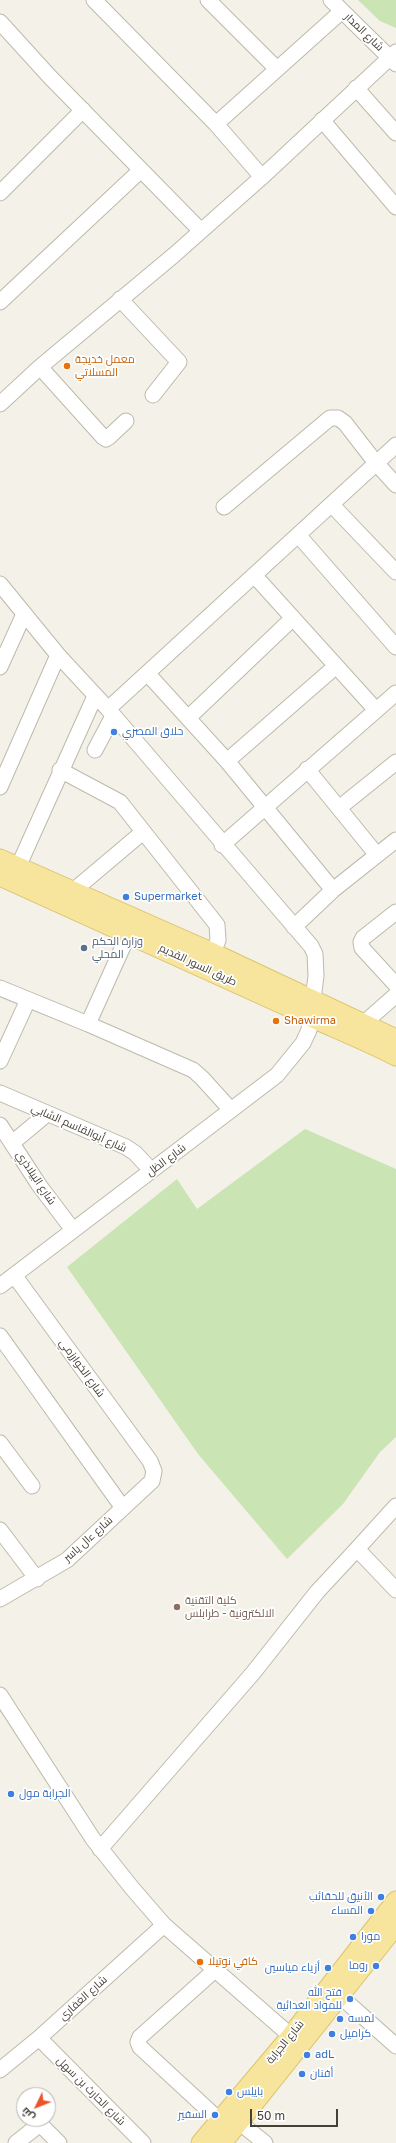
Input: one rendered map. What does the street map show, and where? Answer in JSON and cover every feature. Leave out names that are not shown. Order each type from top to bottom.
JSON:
[{"type":"main road","name":"طريق السور القديم","points":[[0,859],[212,953],[356,1036],[396,1056]]},
{"type":"main road","name":"طريق السور القديم","points":[[0,876],[129,933],[313,1010],[363,1024],[396,1039]]},
{"type":"main road","name":"شارع الجرابة","points":[[222,2143],[239,2122],[280,2059],[290,2036],[396,1901]]},
{"type":"main road","name":"شارع الجرابة","points":[[201,2143],[219,2120],[340,1996],[396,1925]]},
{"type":"street","points":[[94,0],[216,124],[262,177]]},
{"type":"street","points":[[208,0],[276,68]]},
{"type":"street","name":"شارع المدار","points":[[331,0],[394,58]]},
{"type":"street","points":[[216,124],[276,68],[342,11]]},
{"type":"street","points":[[0,22],[201,231]]},
{"type":"street","points":[[0,404],[40,367],[201,231],[262,177],[356,88],[394,58]]},
{"type":"street","points":[[356,88],[396,133]]},
{"type":"street","points":[[0,192],[83,110]]},
{"type":"street","points":[[322,120],[396,207]]},
{"type":"street","points":[[0,302],[141,170]]},
{"type":"street","points":[[120,299],[179,362],[153,395]]},
{"type":"street","points":[[40,367],[106,439],[126,421]]},
{"type":"street","points":[[224,507],[330,418],[338,418],[344,423],[396,485]]},
{"type":"street","points":[[95,750],[110,712],[147,673],[254,574],[299,536],[396,445]]},
{"type":"street","points":[[332,504],[396,572]]},
{"type":"street","points":[[299,536],[396,647]]},
{"type":"street","points":[[254,574],[335,667],[376,710]]},
{"type":"street","name":"شارع الظل","points":[[0,584],[58,655],[110,712],[222,845],[311,946],[315,954],[316,976],[313,1010],[309,1030],[303,1043],[277,1075],[0,1286]]},
{"type":"street","points":[[0,667],[24,614]]},
{"type":"street","points":[[188,718],[293,618]]},
{"type":"street","points":[[0,786],[58,655]]},
{"type":"street","points":[[227,761],[335,667]]},
{"type":"street","points":[[147,673],[227,761],[333,890]]},
{"type":"street","points":[[222,845],[307,769],[396,693]]},
{"type":"street","points":[[18,867],[60,770],[95,696]]},
{"type":"street","points":[[339,808],[396,762]]},
{"type":"street","points":[[307,769],[377,855]]},
{"type":"street","points":[[60,770],[120,802],[217,925],[218,940],[212,953]]},
{"type":"street","points":[[73,891],[143,832]]},
{"type":"street","points":[[294,927],[333,890],[396,840]]},
{"type":"street","points":[[396,912],[363,938],[361,942],[362,948],[396,985]]},
{"type":"street","points":[[88,1024],[129,933]]},
{"type":"street","points":[[0,988],[88,1024],[193,1070],[231,1110]]},
{"type":"street","points":[[363,1024],[396,995]]},
{"type":"street","points":[[0,1060],[28,1000]]},
{"type":"street","name":"شارع أبوالقاسم الشابي","points":[[0,1093],[126,1147],[135,1153],[151,1170]]},
{"type":"street","points":[[12,1143],[47,1114]]},
{"type":"street","name":"شارع البيلاذري","points":[[0,1125],[39,1184],[73,1230]]},
{"type":"street","name":"شارع الخوارزمي","points":[[14,1275],[150,1461]]},
{"type":"street","points":[[0,1336],[124,1508]]},
{"type":"street","points":[[0,1443],[32,1486]]},
{"type":"street","name":"شارع ءال ياسر","points":[[0,1599],[37,1579],[67,1560],[124,1508],[152,1481],[154,1471],[150,1461]]},
{"type":"street","points":[[100,1849],[253,1673],[317,1592],[396,1506]]},
{"type":"street","points":[[0,1530],[37,1579]]},
{"type":"street","points":[[356,1549],[396,1590]]},
{"type":"street","points":[[0,1695],[100,1849],[164,1925],[290,2036]]},
{"type":"street","name":"شارع الغفاري","points":[[0,2070],[39,2038],[164,1925]]},
{"type":"street","points":[[215,1970],[140,2037],[138,2042],[140,2047],[219,2120]]},
{"type":"street","points":[[340,1996],[396,2046]]},
{"type":"street","name":"شارع الحارث بن سهل","points":[[39,2038],[143,2143]]},
{"type":"street","points":[[239,2122],[265,2143]]},
{"type":"street","points":[[16,2143],[40,2124],[59,2143]]},
{"type":"green space","points":[[358,0],[396,0],[396,28],[380,21]]},
{"type":"green space","points":[[305,1129],[396,1169],[396,1437],[380,1452],[343,1504],[287,1559],[198,1454],[67,1267],[177,1179],[197,1209]]},
{"type":"place","name":"معمل خديجة المسلاتي","points":[[67,366]]},
{"type":"place","name":"حلاق المصري","points":[[114,732]]},
{"type":"place","name":"Supermarket","points":[[126,897]]},
{"type":"place","name":"وزارة الحكم المحلي","points":[[84,948]]},
{"type":"place","name":"Shawirma","points":[[276,1021]]},
{"type":"place","name":"كلية التقنية الالكترونية - طرابلس","points":[[177,1607]]},
{"type":"place","name":"الجرابة مول","points":[[11,1794]]},
{"type":"place","name":"الأنيق للحقائب","points":[[381,1897]]},
{"type":"place","name":"المساء","points":[[371,1911]]},
{"type":"place","name":"مورا","points":[[353,1937]]},
{"type":"place","name":"كافي نوتيلا","points":[[200,1962]]},
{"type":"place","name":"روما","points":[[376,1966]]},
{"type":"place","name":"أزياء مياسين","points":[[328,1968]]},
{"type":"place","name":"فتح الله للمواد الغدائية","points":[[350,1999]]},
{"type":"place","name":"لمسه","points":[[340,2019]]},
{"type":"place","name":"كراميل","points":[[332,2034]]},
{"type":"place","name":"adL","points":[[307,2055]]},
{"type":"place","name":"أفنان","points":[[302,2074]]},
{"type":"place","name":"بايلِس","points":[[229,2092]]},
{"type":"place","name":"السفير","points":[[215,2115]]}]
